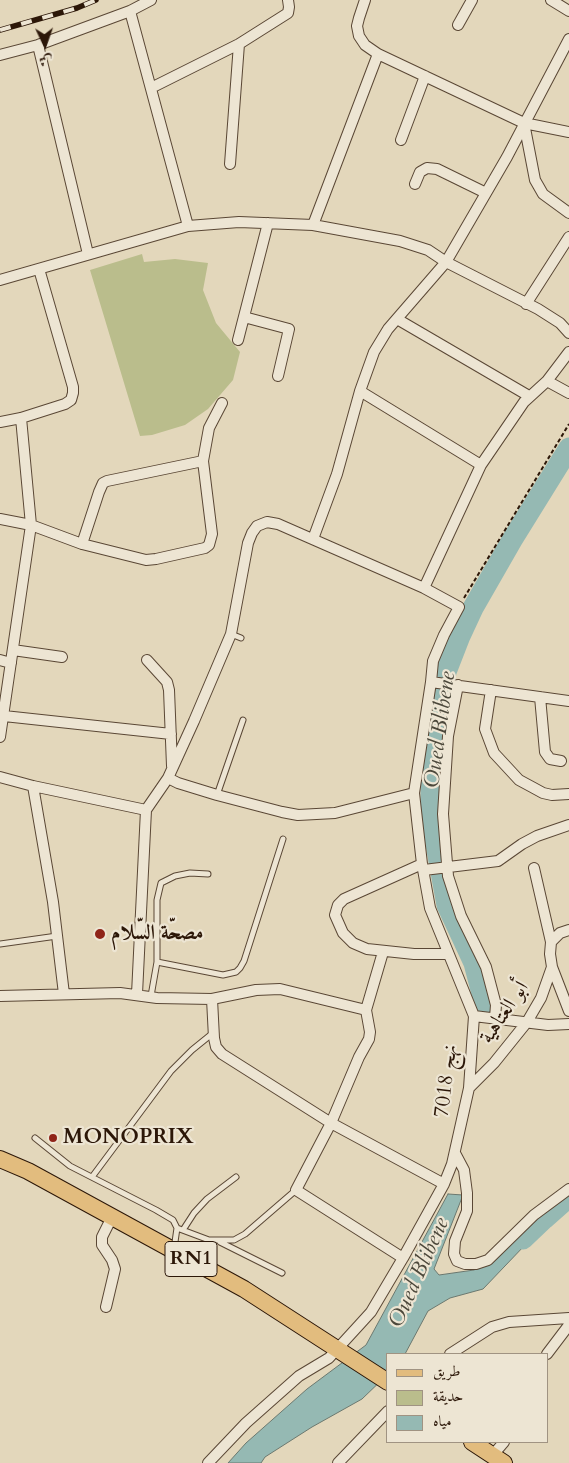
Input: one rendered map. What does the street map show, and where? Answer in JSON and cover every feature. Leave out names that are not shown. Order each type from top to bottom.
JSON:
[{"type":"main road","name":"RN1","points":[[0,1150],[28,1171]]},
{"type":"main road","name":"RN1","points":[[0,1159],[28,1171],[174,1249],[244,1289],[386,1381]]},
{"type":"main road","points":[[474,1443],[498,1459]]},
{"type":"street","points":[[0,55],[38,45],[130,11],[152,0]]},
{"type":"street","points":[[151,88],[238,44],[288,13],[288,0]]},
{"type":"street","points":[[365,0],[358,18],[359,36],[365,45],[378,54],[524,123],[569,132]]},
{"type":"street","points":[[458,25],[472,0]]},
{"type":"street","points":[[551,0],[569,11]]},
{"type":"street","points":[[130,11],[188,226]]},
{"type":"street","points":[[313,539],[337,474],[360,390],[374,352],[397,319],[446,262],[507,157],[569,39]]},
{"type":"street","points":[[230,164],[238,44]]},
{"type":"street","points":[[38,45],[88,254]]},
{"type":"street","points":[[313,225],[378,54]]},
{"type":"street","points":[[558,60],[569,64]]},
{"type":"street","points":[[401,140],[425,76]]},
{"type":"street","points":[[524,123],[535,180],[543,194],[569,213]]},
{"type":"street","points":[[415,184],[420,172],[427,168],[437,169],[486,193]]},
{"type":"street","points":[[0,280],[188,226],[239,222],[313,225],[407,243],[428,250],[446,262],[526,304],[560,324],[569,332]]},
{"type":"street","points":[[238,340],[268,223]]},
{"type":"street","points":[[526,304],[569,237]]},
{"type":"street","points":[[0,422],[21,418],[65,404],[71,400],[73,393],[73,387],[39,269]]},
{"type":"street","points":[[244,317],[289,329],[278,376]]},
{"type":"street","points":[[397,319],[529,396]]},
{"type":"street","points":[[424,588],[481,465],[529,396],[547,381],[569,352]]},
{"type":"street","points":[[547,381],[569,393]]},
{"type":"street","points":[[360,390],[481,465]]},
{"type":"street","points":[[0,518],[31,525],[82,544],[146,560],[205,548],[209,545],[212,534],[204,461],[209,428],[222,403]]},
{"type":"street","points":[[0,737],[31,525],[21,418]]},
{"type":"street","points":[[82,544],[99,492],[103,483],[107,480],[204,461]]},
{"type":"street","points":[[137,994],[146,810],[170,773],[236,636],[248,543],[252,533],[258,526],[267,522],[278,524],[424,588],[459,607]]},
{"type":"street","name":"نهج 7018","points":[[208,1463],[258,1411],[299,1376],[343,1352],[371,1312],[403,1258],[444,1184],[455,1153],[469,1088],[474,1016],[430,908],[414,794],[432,682],[433,661],[444,634],[459,607]]},
{"type":"street","points":[[13,650],[62,657]]},
{"type":"street","points":[[0,660],[10,663]]},
{"type":"street","points":[[147,660],[167,682],[171,734],[170,773],[178,783],[217,795],[298,815],[335,813],[414,794]]},
{"type":"street","points":[[432,682],[569,702]]},
{"type":"street","points":[[454,684],[448,736],[444,804],[447,868],[461,916],[486,967],[496,1005],[495,1018]]},
{"type":"street","points":[[490,690],[485,729],[494,753],[520,780],[532,787],[552,795],[569,794]]},
{"type":"street","points":[[540,697],[545,752],[550,759],[561,761]]},
{"type":"street","points":[[4,716],[171,734]]},
{"type":"street","points":[[0,777],[33,786],[146,810]]},
{"type":"street","points":[[33,786],[45,847],[64,994]]},
{"type":"street","points":[[448,954],[383,952],[367,949],[353,943],[344,934],[335,915],[338,905],[344,899],[424,868],[447,868],[498,861],[537,836],[569,825]]},
{"type":"street","name":"أبو العتاهية","points":[[469,1088],[494,1063],[527,1022],[541,998],[552,967],[551,942],[534,868]]},
{"type":"street","points":[[551,942],[560,933],[569,930]]},
{"type":"street","points":[[383,952],[366,1010],[370,1032],[369,1039],[359,1057],[331,1123],[296,1190],[403,1258]]},
{"type":"street","points":[[552,967],[569,1011]]},
{"type":"street","points":[[0,996],[137,994],[157,998],[212,998],[256,990],[280,989],[366,1010]]},
{"type":"street","points":[[212,998],[216,1047],[222,1054],[331,1123],[444,1184]]},
{"type":"street","points":[[474,1016],[560,1025],[569,1024]]},
{"type":"street","points":[[455,1153],[464,1170],[468,1194],[467,1211],[455,1241],[454,1254],[457,1261],[465,1264],[476,1264],[488,1260],[534,1215],[569,1189]]},
{"type":"street","points":[[106,1307],[115,1269],[112,1260],[102,1245],[102,1237],[112,1217]]},
{"type":"street","points":[[452,1353],[492,1327],[509,1322],[569,1318]]},
{"type":"street","points":[[548,1353],[569,1325]]},
{"type":"street","points":[[338,1463],[386,1412]]},
{"type":"street","points":[[498,1459],[504,1443]]},
{"type":"lane","points":[[217,795],[243,720]]},
{"type":"lane","points":[[157,962],[224,974],[236,972],[244,961],[283,839]]},
{"type":"lane","points":[[151,996],[157,962],[157,900],[161,883],[175,876],[190,873],[208,874]]},
{"type":"lane","points":[[0,944],[58,936]]},
{"type":"lane","points":[[92,1177],[171,1071],[214,1032]]},
{"type":"lane","points":[[35,1138],[70,1166],[156,1210],[173,1220],[180,1229],[209,1240],[234,1240],[246,1234],[296,1190]]},
{"type":"lane","points":[[174,1249],[180,1229],[207,1199],[236,1177]]},
{"type":"lane","points":[[220,1241],[282,1273]]},
{"type":"path","points":[[459,607],[569,424]]},
{"type":"green space","points":[[142,254],[144,262],[175,259],[208,263],[203,290],[216,323],[240,352],[233,380],[208,409],[185,425],[152,435],[140,436],[90,270]]},
{"type":"water","points":[[448,1194],[463,1195],[434,1269],[439,1275],[474,1270],[497,1258],[540,1214],[547,1222],[483,1289],[450,1298],[428,1311],[406,1353],[386,1353],[386,1376],[362,1399],[312,1427],[265,1457],[261,1463],[228,1463],[246,1443],[307,1389],[366,1345]]},
{"type":"waterway","name":"Oued Blibene","points":[[485,1005],[474,963],[447,905],[431,817],[431,782],[446,672],[473,608],[512,540],[569,448]]},
{"type":"waterway","points":[[523,1239],[569,1197]]},
{"type":"railway","points":[[0,30],[77,8],[96,0]]},
{"type":"place","name":"مصحّة السّلام","points":[[100,934]]},
{"type":"place","name":"MONOPRIX","points":[[53,1138]]}]
